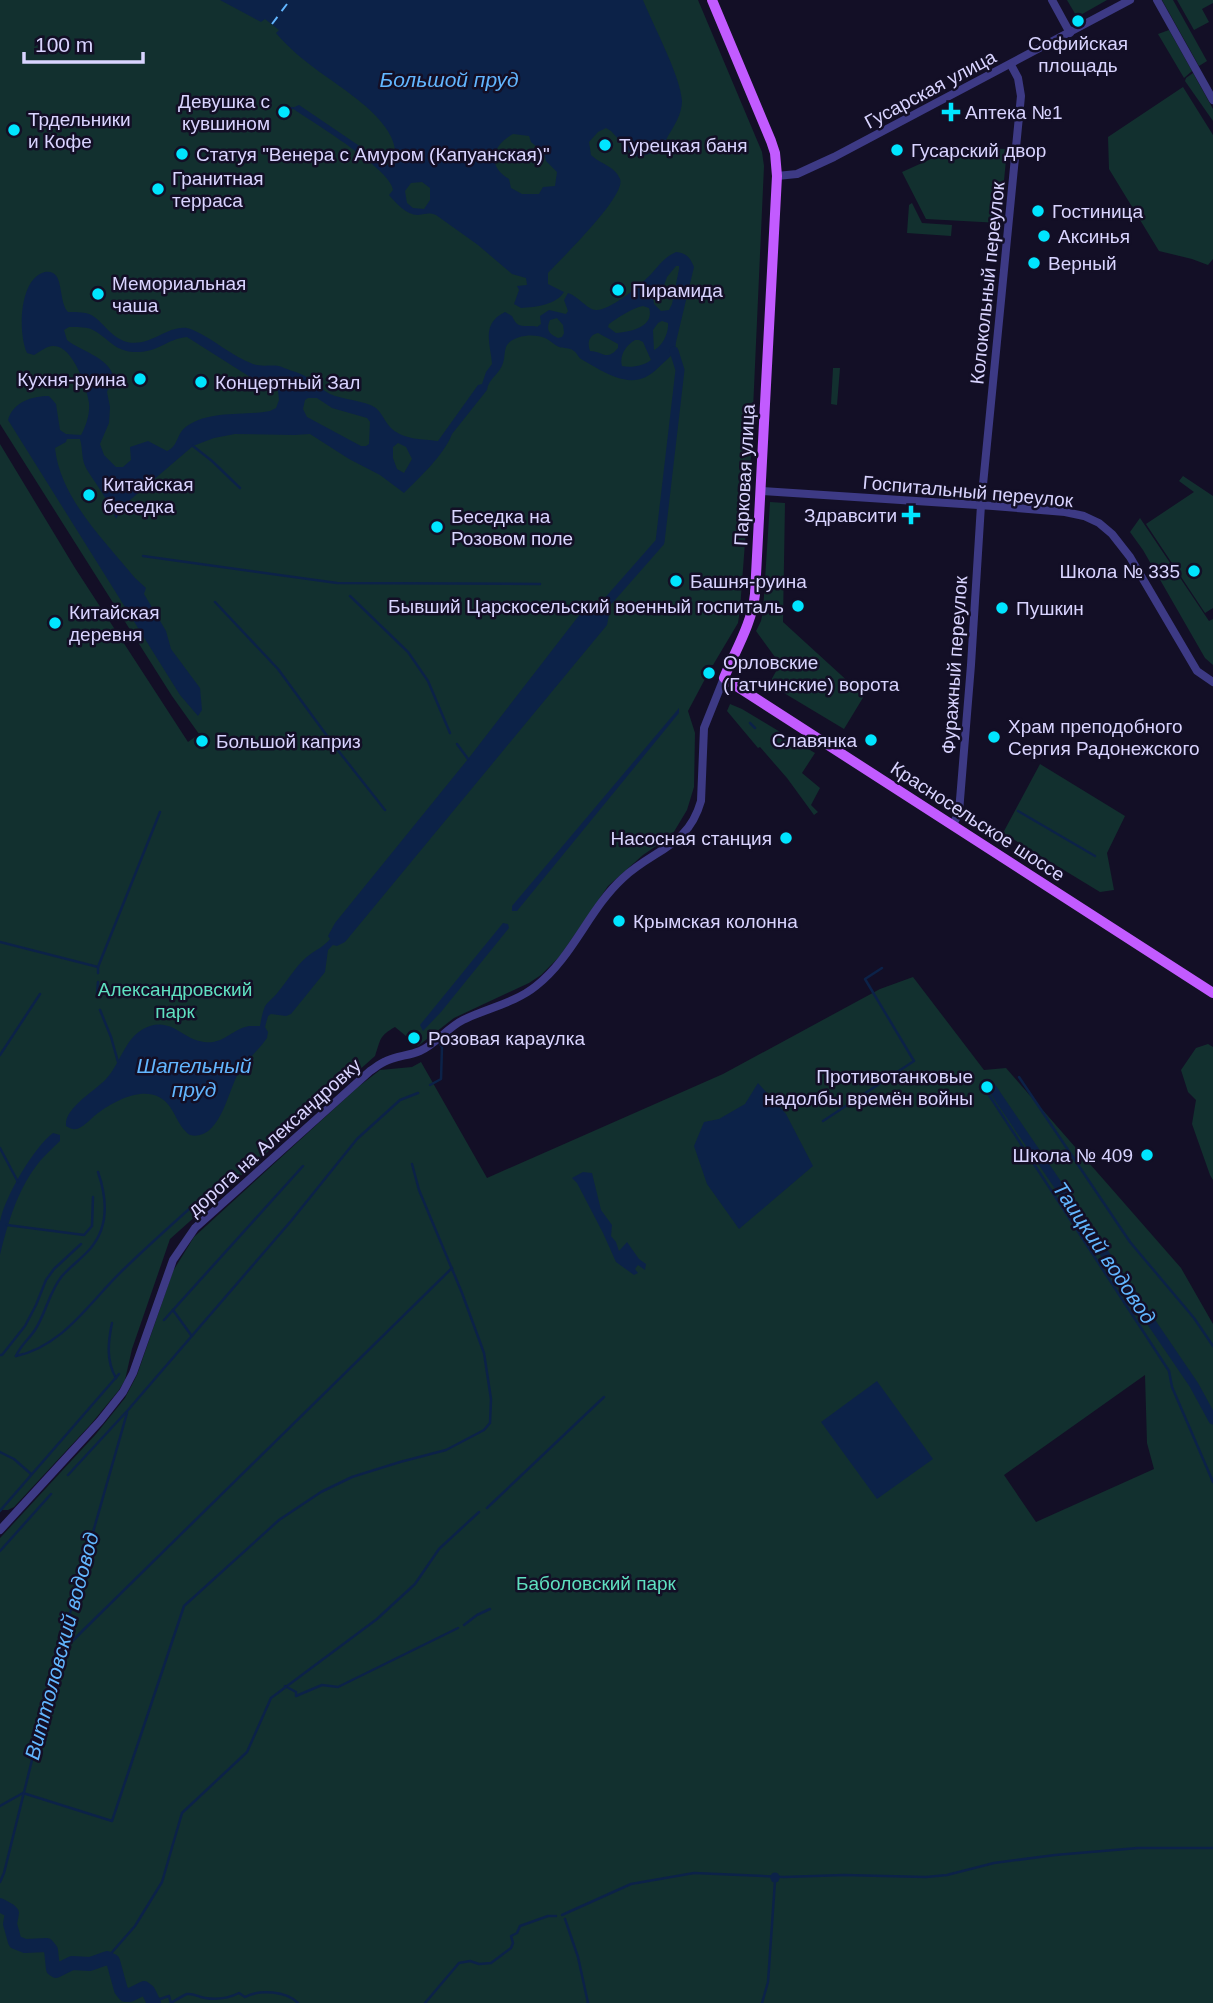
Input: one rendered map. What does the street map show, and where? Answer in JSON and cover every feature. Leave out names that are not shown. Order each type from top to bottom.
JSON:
[{"type":"main road","name":"Парковая улица","points":[[712,0],[771,141],[778,176],[762,491],[753,609],[724,678]]},
{"type":"main road","name":"Красносельское шоссе","points":[[724,678],[1213,993]]},
{"type":"street","points":[[1052,0],[1070,33]]},
{"type":"street","name":"Гусарская улица","points":[[778,176],[806,171],[1130,0]]},
{"type":"street","points":[[1157,0],[1213,100]]},
{"type":"street","name":"Колокольный переулок","points":[[981,505],[1021,96],[1018,78],[1011,65]]},
{"type":"street","name":"Госпитальный переулок","points":[[762,491],[981,505],[1084,516],[1099,523],[1112,534],[1130,557],[1197,671],[1213,682]]},
{"type":"street","name":"Фуражный переулок","points":[[953,825],[960,803],[981,505]]},
{"type":"street","name":"Парковая улица","points":[[401,1057],[426,1048],[464,1019],[527,993],[538,985],[552,971],[613,889],[636,867],[673,844],[686,831],[701,801],[704,728],[724,678]]},
{"type":"street","name":"дорога на Александровку","points":[[0,1530],[100,1421],[123,1392],[133,1373],[173,1260],[195,1228],[370,1071],[384,1062],[401,1057]]},
{"type":"green space","name":"Александровский парк","points":[[0,0],[698,0],[762,152],[764,166],[750,476],[740,609],[738,623],[703,678],[705,679],[688,711],[695,733],[694,787],[687,810],[672,835],[643,855],[608,886],[560,956],[541,975],[454,1018],[418,1046],[395,1027],[390,1030],[381,1038],[375,1056],[170,1239],[132,1349],[125,1380],[91,1424],[14,1507],[8,1510],[0,1510],[0,444],[75,568],[188,742],[199,734],[172,696],[0,424]]},
{"type":"green space","points":[[1067,0],[1107,0],[1077,17]]},
{"type":"green space","points":[[1162,0],[1173,0],[1207,61],[1199,66]]},
{"type":"green space","points":[[1177,0],[1213,0],[1213,3],[1202,9],[1209,22],[1194,30]]},
{"type":"green space","points":[[1169,30],[1192,71],[1184,78],[1158,34]]},
{"type":"green space","points":[[1193,73],[1213,109],[1213,121],[1185,81]]},
{"type":"green space","points":[[1183,87],[1213,135],[1213,259],[1208,265],[1159,251],[1109,169],[1108,137]]},
{"type":"green space","points":[[972,148],[1007,149],[1000,223],[926,219],[902,172],[953,149],[956,157],[971,156]]},
{"type":"green space","points":[[912,203],[922,223],[952,225],[951,236],[907,233],[909,205]]},
{"type":"green space","points":[[833,368],[840,368],[837,405],[831,404]]},
{"type":"green space","name":"Школа № 335","points":[[1183,476],[1213,496],[1213,608],[1205,613],[1146,524],[1194,492],[1179,481]]},
{"type":"green space","points":[[770,502],[785,503],[783,622],[864,696],[844,729],[769,684],[780,664],[756,631],[763,611]]},
{"type":"green space","points":[[1140,518],[1209,621],[1213,619],[1213,665],[1205,658],[1130,532]]},
{"type":"green space","points":[[730,704],[815,753],[802,773],[820,788],[811,805],[818,812],[814,815],[787,778],[727,711]]},
{"type":"green space","points":[[1040,764],[1125,816],[1107,853],[1114,890],[1100,892],[1003,833]]},
{"type":"green space","name":"Баболовский парк","points":[[913,977],[984,1070],[1006,1068],[1181,1268],[1213,1324],[1213,2003],[0,2003],[0,1538],[96,1434],[125,1398],[137,1375],[173,1271],[194,1237],[380,1070],[412,1067],[421,1062],[487,1178],[723,1074],[880,989]],"holes":[[[1145,1375],[1147,1443],[1154,1469],[1036,1522],[1004,1475]]]},
{"type":"green space","points":[[1208,1044],[1213,1047],[1213,1180],[1192,1124],[1196,1100],[1188,1092],[1181,1070],[1196,1048]]},
{"type":"water","name":"Большой пруд","points":[[220,0],[643,0],[677,79],[682,106],[666,141],[649,154],[634,156],[606,128],[589,142],[591,155],[618,175],[619,187],[604,212],[548,273],[548,284],[564,292],[556,300],[521,308],[514,304],[519,290],[517,286],[527,285],[526,278],[512,274],[436,215],[418,215],[405,211],[389,195],[393,190],[379,170],[349,146],[292,108],[299,105],[393,166],[395,151],[383,123],[356,98],[295,53],[276,33],[279,30],[265,19],[261,22]],"holes":[[[513,134],[529,136],[531,142],[544,153],[546,161],[557,172],[555,186],[543,187],[539,194],[522,194],[511,188],[509,179],[497,168],[495,156],[500,144]],[[422,182],[430,188],[430,200],[424,209],[413,208],[407,203],[405,191],[411,183]]]},
{"type":"water","points":[[676,252],[685,255],[694,267],[674,350],[659,367],[638,380],[623,379],[600,370],[572,350],[559,347],[541,336],[530,335],[513,340],[506,347],[504,361],[487,390],[452,434],[438,458],[404,493],[380,475],[310,434],[235,434],[193,446],[123,506],[116,519],[86,468],[80,439],[67,439],[55,448],[65,484],[75,501],[98,534],[146,588],[144,594],[166,631],[171,649],[200,688],[202,710],[198,716],[180,695],[8,420],[14,409],[24,401],[49,396],[56,404],[60,430],[66,434],[81,435],[87,420],[89,403],[85,388],[78,368],[67,352],[53,346],[34,355],[27,353],[24,344],[22,309],[25,297],[34,278],[44,272],[52,272],[56,276],[68,312],[89,314],[121,340],[136,343],[177,328],[193,330],[245,361],[281,367],[305,376],[330,394],[371,405],[392,429],[402,435],[438,441],[478,385],[482,384],[492,364],[489,335],[492,323],[497,317],[505,312],[519,325],[537,327],[541,324],[540,316],[549,310],[566,314],[568,311],[564,300],[568,293],[593,309],[602,309],[630,292]],"holes":[[[679,266],[669,310],[661,311],[654,304],[653,298],[662,291],[667,277]],[[643,306],[649,308],[650,314],[645,324],[634,330],[616,333],[608,327]],[[557,318],[563,325],[564,333],[558,338],[548,329],[550,320]],[[662,321],[668,323],[665,338],[654,350],[653,330]],[[69,327],[86,328],[97,332],[121,349],[143,352],[187,337],[250,377],[273,385],[278,391],[279,400],[276,408],[270,411],[216,416],[196,421],[183,429],[174,446],[167,451],[148,441],[130,447],[131,460],[123,467],[116,467],[104,455],[100,444],[109,423],[107,392],[113,375],[105,363],[67,340],[64,330]],[[598,333],[618,344],[618,348],[607,355],[590,351],[589,342]],[[635,340],[643,342],[651,360],[637,366],[622,366],[622,355]],[[317,398],[332,408],[367,418],[370,422],[369,444],[361,446],[307,417],[303,409],[305,400]],[[398,443],[406,447],[412,459],[404,473],[397,469],[393,447]]]},
{"type":"water","name":"Шапельный пруд","points":[[596,602],[610,610],[607,625],[345,942],[333,945],[328,950],[325,972],[291,1014],[268,1016],[265,1027],[267,1038],[239,1072],[222,1113],[209,1131],[190,1135],[164,1101],[152,1094],[135,1095],[111,1104],[79,1128],[66,1126],[70,1113],[106,1079],[129,1042],[142,1030],[150,1026],[165,1025],[196,1040],[211,1042],[249,1026],[260,1026],[266,1004],[302,961],[330,939],[328,936],[335,923],[468,759],[584,609]]},
{"type":"water","points":[[679,708],[679,713],[517,911],[512,911],[512,906]]},
{"type":"water","points":[[503,923],[508,924],[509,928],[423,1031],[420,1025]]},
{"type":"water","points":[[758,1083],[786,1114],[813,1166],[739,1229],[707,1184],[694,1146],[704,1122],[719,1119],[745,1104]]},
{"type":"water","points":[[53,1133],[60,1135],[60,1141],[40,1161],[26,1182],[10,1218],[0,1255],[0,1222],[7,1200],[37,1149]]},
{"type":"water","points":[[583,1172],[592,1173],[601,1210],[612,1225],[611,1236],[619,1251],[627,1242],[646,1264],[645,1270],[638,1265],[635,1269],[638,1273],[634,1275],[616,1262],[577,1183],[572,1178]]},
{"type":"water","points":[[877,1381],[933,1459],[877,1499],[821,1422]]},
{"type":"waterway","points":[[284,112],[292,108]]},
{"type":"waterway","points":[[609,600],[660,542],[680,370],[674,351]]},
{"type":"waterway","points":[[193,446],[240,488]]},
{"type":"waterway","points":[[143,556],[337,583],[540,584]]},
{"type":"waterway","points":[[350,596],[408,652],[428,681],[450,733]]},
{"type":"waterway","points":[[215,602],[278,669],[385,810]]},
{"type":"waterway","name":"Таицкий водовод","points":[[750,723],[755,728]]},
{"type":"waterway","points":[[457,744],[468,759]]},
{"type":"waterway","points":[[1018,811],[1095,856]]},
{"type":"waterway","points":[[98,973],[98,967],[160,812]]},
{"type":"waterway","points":[[0,942],[98,967]]},
{"type":"waterway","points":[[823,1121],[914,1061],[865,979],[882,968]]},
{"type":"waterway","points":[[97,994],[98,982]]},
{"type":"waterway","points":[[0,1055],[40,994]]},
{"type":"waterway","points":[[100,1010],[118,1062]]},
{"type":"waterway","points":[[430,1085],[441,1079],[440,1044]]},
{"type":"waterway","points":[[1019,1077],[1130,1242],[1194,1318],[1213,1346]]},
{"type":"waterway","name":"Таицкий водовод","points":[[992,1088],[1194,1385],[1213,1420]]},
{"type":"waterway","points":[[987,1092],[1169,1371],[1172,1387],[1213,1482]]},
{"type":"waterway","points":[[68,1475],[128,1410],[291,1221],[357,1139],[400,1100],[418,1093]]},
{"type":"waterway","points":[[0,1148],[18,1182]]},
{"type":"waterway","points":[[0,1806],[23,1793],[112,1821],[184,1606],[279,1520],[321,1492],[352,1477],[446,1450],[484,1430],[490,1423],[491,1399],[484,1353],[419,1190],[412,1164]]},
{"type":"waterway","points":[[164,1320],[303,1166]]},
{"type":"waterway","points":[[16,1356],[33,1351],[62,1333],[137,1256],[232,1171]]},
{"type":"waterway","points":[[16,1356],[39,1323],[58,1282],[90,1249],[101,1231],[104,1202],[98,1172]]},
{"type":"waterway","points":[[7,1225],[84,1235],[92,1226],[93,1197]]},
{"type":"waterway","points":[[0,1355],[25,1326],[46,1280],[54,1269],[81,1244]]},
{"type":"waterway","points":[[58,1655],[452,1268]]},
{"type":"waterway","points":[[173,1310],[191,1335]]},
{"type":"waterway","points":[[112,1323],[109,1351],[116,1378]]},
{"type":"waterway","points":[[0,1511],[119,1374]]},
{"type":"waterway","points":[[487,1508],[604,1397]]},
{"type":"waterway","name":"Виттоловский водовод","points":[[0,1882],[58,1655],[127,1413]]},
{"type":"waterway","points":[[0,1452],[14,1459],[31,1474]]},
{"type":"waterway","points":[[0,1551],[51,1494]]},
{"type":"waterway","points":[[107,1958],[135,1926],[162,1882],[182,1813],[247,1752],[271,1698],[377,1619],[415,1584],[439,1549],[479,1512]]},
{"type":"waterway","points":[[464,1625],[490,1609]]},
{"type":"waterway","points":[[285,1686],[296,1692],[296,1696],[322,1685],[338,1687],[458,1628]]},
{"type":"waterway","points":[[562,1915],[631,1884],[694,1873],[784,1877],[926,1877],[947,1875],[994,1863],[1055,1855],[1138,1848],[1213,1848]]},
{"type":"waterway","points":[[762,2003],[768,1982],[775,1881]]},
{"type":"waterway","points":[[0,1905],[12,1913],[10,1924],[15,1942],[25,1946],[47,1945],[51,1950],[53,1969],[56,1971],[72,1963],[90,1964],[107,1958],[113,1961],[121,1990],[125,1995],[144,1988],[154,2003]]},
{"type":"waterway","points":[[425,2003],[459,1963],[491,1963],[511,1948],[511,1936],[517,1933],[520,1926],[548,1916],[556,1916]]},
{"type":"waterway","points":[[565,1919],[578,1957],[588,2003]]},
{"type":"waterway","points":[[154,2001],[169,1996],[171,2003],[187,1994],[218,1999],[239,1993],[245,1997],[265,1992],[287,1996],[298,2003]]},
{"type":"ferry route","points":[[272,24],[290,0]]},
{"type":"place","name":"Софийская площадь","points":[[1078,21]]},
{"type":"place","name":"Девушка с кувшином","points":[[284,112]]},
{"type":"place","name":"Аптека №1","points":[[951,112]]},
{"type":"place","name":"Трдельники и Кофе","points":[[14,130]]},
{"type":"place","name":"Турецкая баня","points":[[605,145]]},
{"type":"place","name":"Гусарский двор","points":[[897,150]]},
{"type":"place","name":"Статуя \"Венера с Амуром (Капуанская)\"","points":[[182,154]]},
{"type":"place","name":"Гранитная терраса","points":[[158,189]]},
{"type":"place","name":"Гостиница","points":[[1038,211]]},
{"type":"place","name":"Аксинья","points":[[1044,236]]},
{"type":"place","name":"Верный","points":[[1034,263]]},
{"type":"place","name":"Пирамида","points":[[618,290]]},
{"type":"place","name":"Мемориальная чаша","points":[[98,294]]},
{"type":"place","name":"Кухня-руина","points":[[140,379]]},
{"type":"place","name":"Концертный Зал","points":[[201,382]]},
{"type":"place","name":"Китайская беседка","points":[[89,495]]},
{"type":"place","name":"Здравсити","points":[[911,515]]},
{"type":"place","name":"Беседка на Розовом поле","points":[[437,527]]},
{"type":"place","name":"Школа № 335","points":[[1194,571]]},
{"type":"place","name":"Башня-руина","points":[[676,581]]},
{"type":"place","name":"Бывший Царскосельский военный госпиталь","points":[[798,606]]},
{"type":"place","name":"Пушкин","points":[[1002,608]]},
{"type":"place","name":"Китайская деревня","points":[[55,623]]},
{"type":"place","name":"Орловские (Гатчинские) ворота","points":[[709,673]]},
{"type":"place","name":"Храм преподобного Сергия Радонежского","points":[[994,737]]},
{"type":"place","name":"Славянка","points":[[871,740]]},
{"type":"place","name":"Большой каприз","points":[[202,741]]},
{"type":"place","name":"Насосная станция","points":[[786,838]]},
{"type":"place","name":"Крымская колонна","points":[[619,921]]},
{"type":"place","name":"Розовая караулка","points":[[414,1038]]},
{"type":"place","name":"Противотанковые надолбы времён войны","points":[[987,1087]]},
{"type":"place","name":"Школа № 409","points":[[1147,1155]]}]
